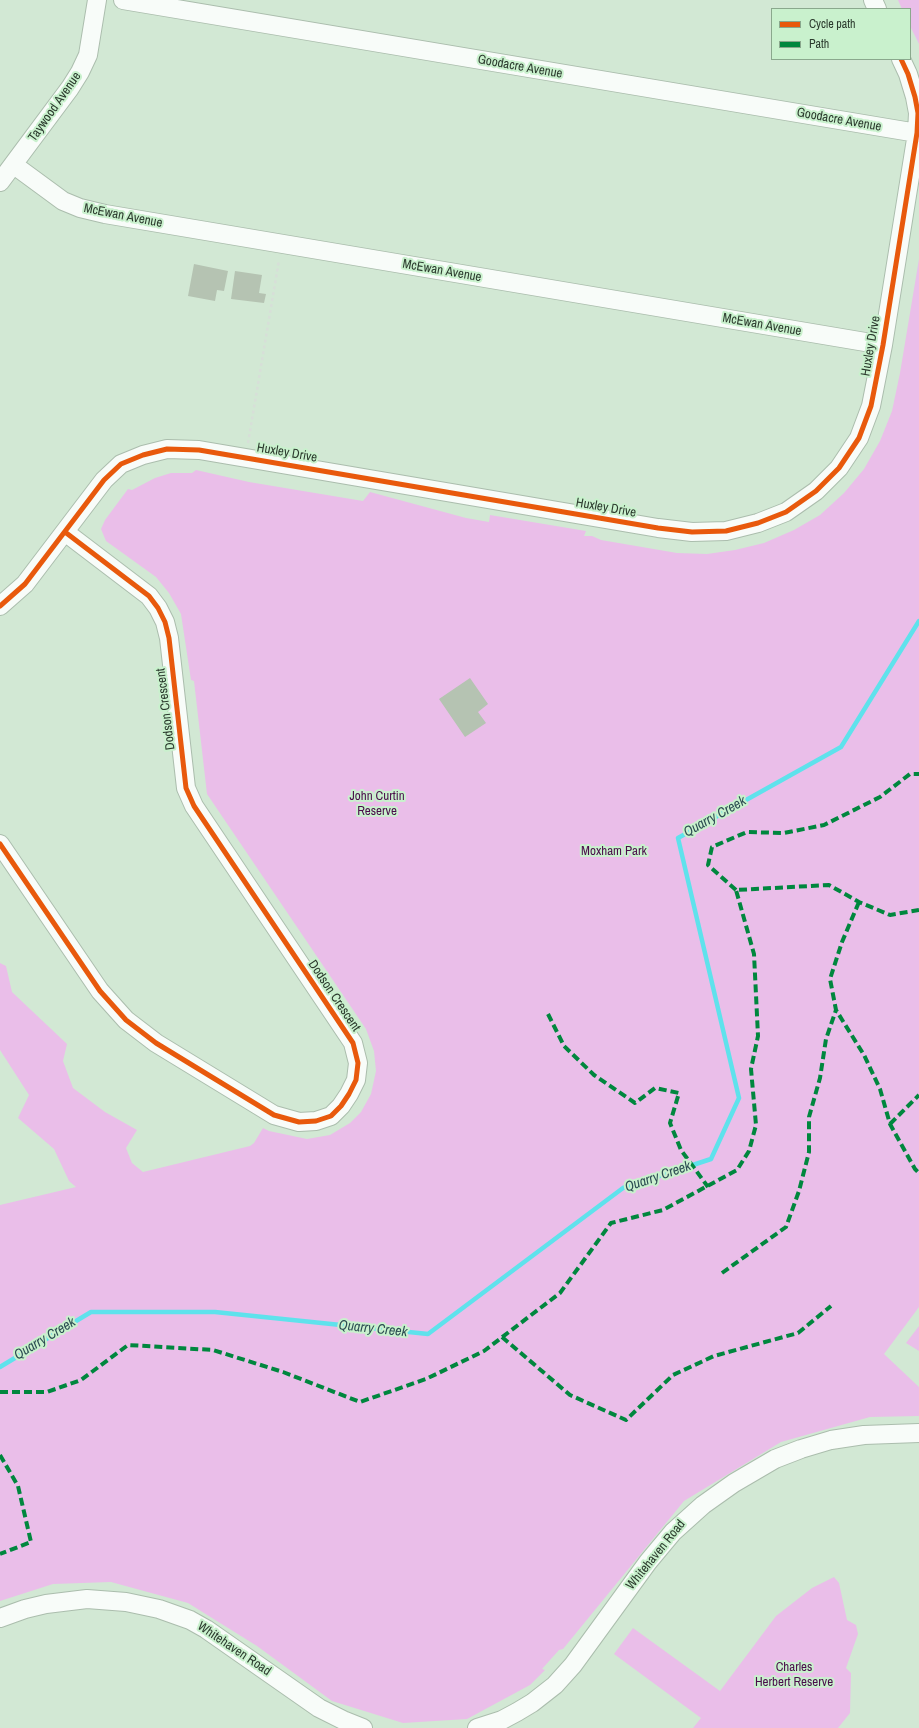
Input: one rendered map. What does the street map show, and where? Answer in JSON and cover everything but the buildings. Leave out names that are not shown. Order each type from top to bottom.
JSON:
[{"type":"street","name":"Taywood Avenue","points":[[0,182],[70,88],[80,72],[88,55],[97,0]]},
{"type":"street","name":"Goodacre Avenue","points":[[123,0],[916,133]]},
{"type":"street","name":"Huxley Drive","points":[[0,606],[25,584],[104,480],[121,464],[143,455],[167,449],[200,450],[245,457],[658,528],[692,532],[726,530],[758,523],[786,512],[816,491],[839,468],[859,438],[871,406],[883,345],[918,113],[908,74],[901,60]]},
{"type":"street","name":"McEwan Avenue","points":[[14,165],[63,201],[80,208],[105,214],[883,345]]},
{"type":"street","name":"Dodson Crescent","points":[[0,844],[100,991],[126,1020],[156,1043],[274,1115],[299,1122],[316,1121],[331,1116],[350,1094],[356,1080],[358,1063],[353,1043],[194,806],[186,788],[169,638],[165,622],[158,608],[149,596],[65,532]]},
{"type":"street","name":"Whitehaven Road","points":[[477,1728],[502,1720],[517,1712],[532,1703],[555,1685],[573,1665],[648,1562],[673,1532],[703,1505],[734,1483],[775,1459],[831,1440],[864,1435],[919,1433]]},
{"type":"street","name":"Whitehaven Road","points":[[0,1618],[25,1609],[46,1604],[82,1600],[126,1602],[159,1609],[184,1618],[206,1629],[319,1708],[363,1728]]},
{"type":"path","points":[[245,457],[282,244]]},
{"type":"green space","points":[[898,0],[919,0],[919,44],[911,28],[911,8],[902,8]]},
{"type":"green space","name":"Moxham Park","points":[[919,259],[919,1307],[884,1354],[919,1387],[919,1416],[870,1417],[781,1442],[684,1501],[563,1649],[559,1650],[542,1669],[545,1670],[530,1685],[467,1719],[403,1723],[332,1701],[257,1646],[188,1603],[111,1582],[53,1584],[0,1601],[0,1205],[76,1187],[69,1181],[54,1149],[18,1118],[29,1095],[0,1050],[0,963],[6,966],[12,992],[67,1044],[63,1061],[73,1088],[105,1112],[137,1130],[126,1148],[132,1163],[143,1172],[250,1146],[254,1143],[263,1128],[269,1131],[307,1139],[330,1135],[350,1123],[361,1112],[371,1094],[376,1071],[374,1051],[366,1029],[207,794],[194,681],[191,680],[181,614],[169,593],[156,577],[106,541],[101,529],[105,520],[128,489],[132,490],[155,478],[171,473],[192,473],[196,470],[249,482],[363,501],[370,492],[466,518],[489,522],[490,515],[586,531],[584,536],[592,536],[601,540],[677,553],[707,554],[735,550],[764,543],[794,530],[820,515],[844,493],[864,469],[880,441],[892,411],[900,373]]},
{"type":"green space","points":[[919,1326],[919,1351],[906,1343]]},
{"type":"green space","name":"Charles Herbert Reserve","points":[[834,1577],[839,1583],[847,1620],[856,1625],[858,1634],[846,1668],[851,1673],[850,1713],[838,1728],[693,1728],[701,1718],[614,1654],[633,1628],[720,1691],[776,1616],[812,1588]]},
{"type":"waterway","name":"Quarry Creek","points":[[0,1367],[91,1312],[215,1312],[428,1334],[623,1188],[711,1159],[739,1098],[678,838],[841,747],[919,621]]},
{"type":"marked path","points":[[736,890],[708,865],[712,847],[747,832],[784,833],[824,825],[880,797],[910,774],[919,774]]},
{"type":"marked path","points":[[0,1392],[47,1392],[81,1380],[128,1345],[213,1350],[283,1372],[360,1402],[426,1379],[484,1351],[560,1293],[611,1223],[663,1210],[737,1170],[749,1151],[756,1125],[751,1069],[758,1036],[754,954],[736,890],[829,885],[859,902],[890,915],[919,910]]},
{"type":"marked path","points":[[859,902],[842,942],[830,979],[836,1010],[864,1055],[880,1089],[890,1124],[915,1169],[919,1173]]},
{"type":"marked path","points":[[722,1273],[786,1227],[799,1191],[809,1152],[809,1117],[820,1078],[826,1039],[836,1010]]},
{"type":"marked path","points":[[548,1014],[564,1046],[594,1075],[635,1103],[655,1088],[679,1093],[670,1123],[681,1150],[708,1187]]},
{"type":"marked path","points":[[890,1124],[919,1095]]},
{"type":"marked path","points":[[502,1337],[570,1395],[626,1420],[673,1375],[714,1356],[798,1333],[831,1306]]},
{"type":"marked path","points":[[0,1455],[18,1486],[31,1542],[0,1554]]},
{"type":"cycle path","points":[[0,606],[25,584],[104,480],[121,464],[143,455],[167,449],[199,450],[658,528],[692,532],[726,531],[758,523],[786,512],[816,491],[839,468],[859,438],[871,406],[883,345],[917,133],[918,113],[915,97],[908,74],[901,60]]},
{"type":"cycle path","points":[[0,844],[100,991],[126,1020],[156,1043],[274,1115],[299,1122],[316,1121],[331,1116],[341,1106],[356,1080],[358,1063],[353,1043],[194,806],[186,788],[169,638],[165,622],[158,608],[149,596],[65,532]]},
{"type":"park label","name":"John Curtin Reserve","points":[[377,804]]}]
